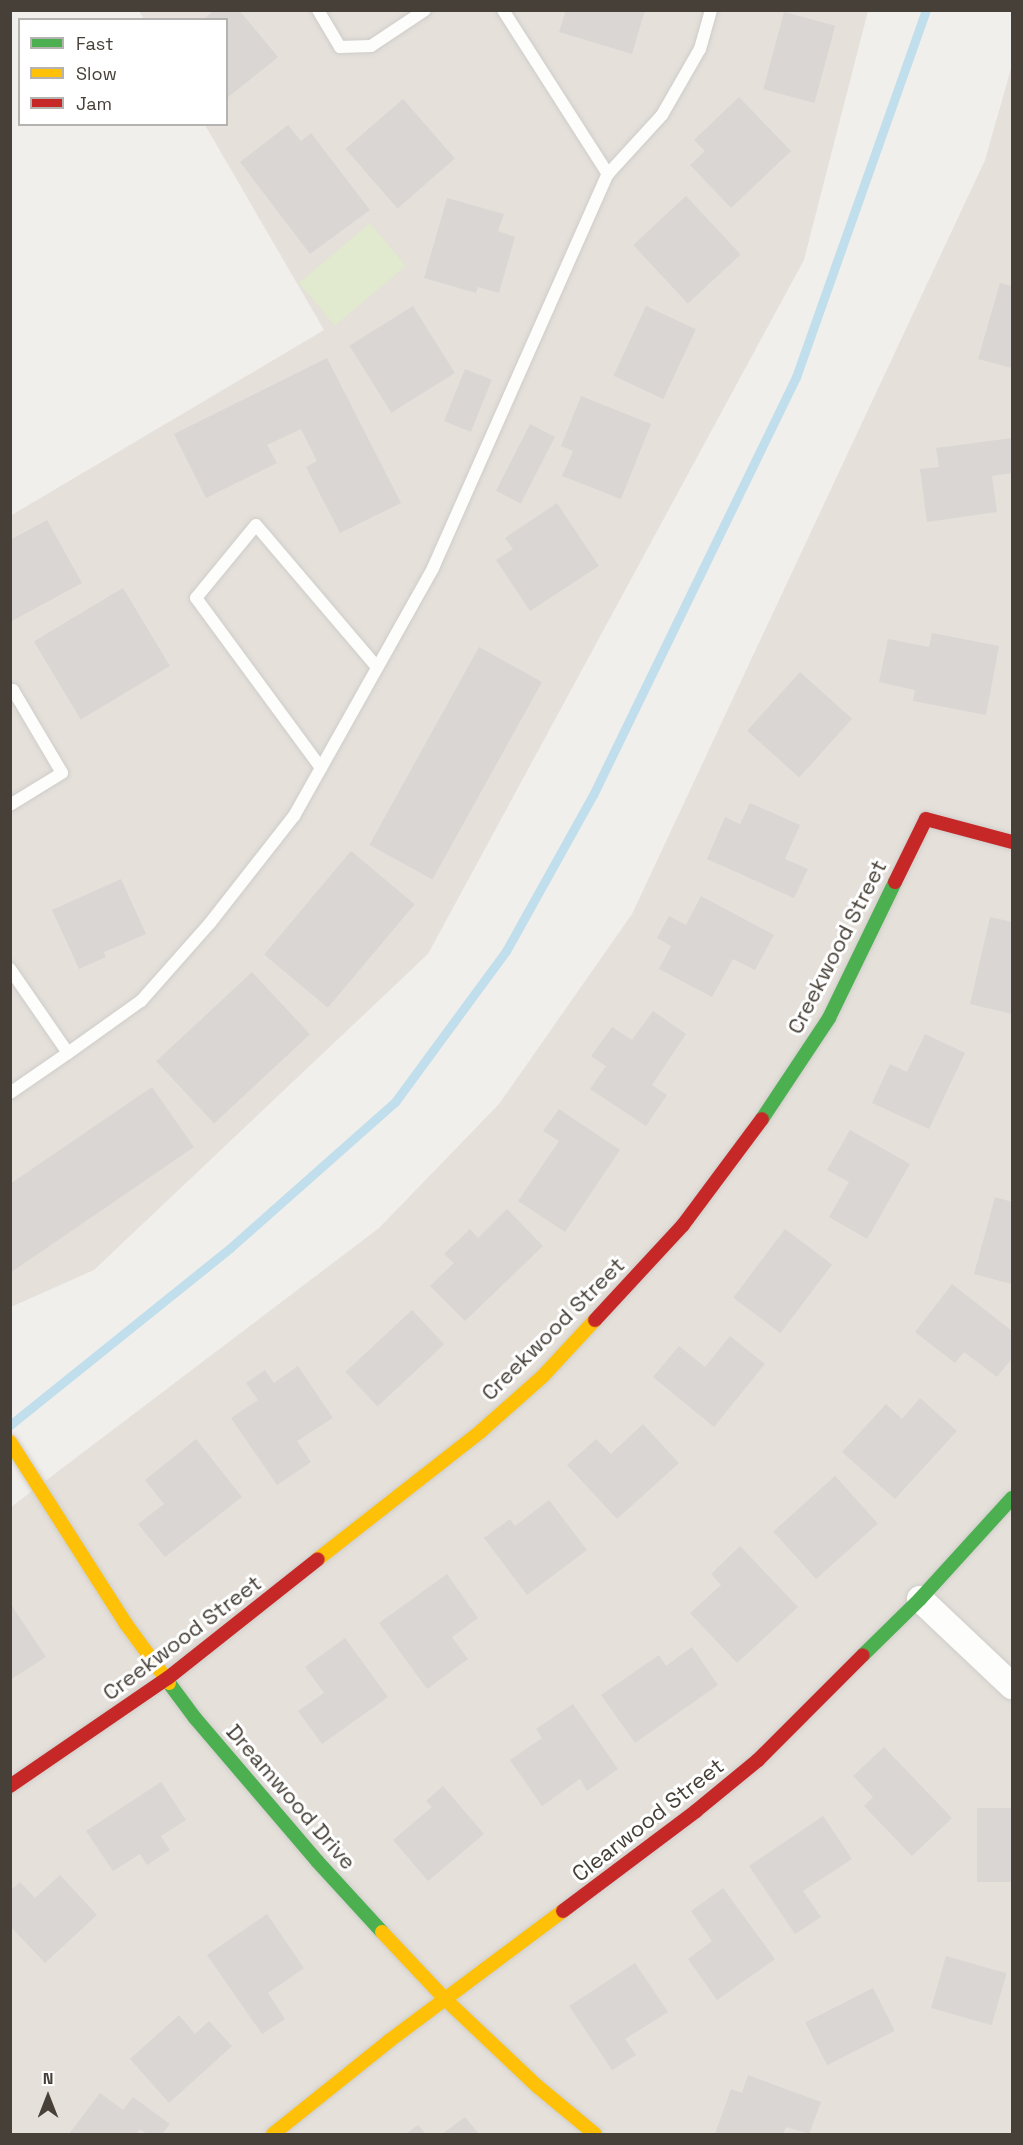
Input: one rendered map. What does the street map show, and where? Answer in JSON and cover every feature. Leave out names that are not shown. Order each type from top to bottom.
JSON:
[{"type":"street","name":"Creekwood Street","points":[[10,1786],[168,1678],[481,1431],[543,1376],[683,1225],[773,1104],[829,1018],[926,819],[1012,842]]},
{"type":"street","name":"Dreamwood Drive","points":[[10,1442],[126,1624],[168,1678],[195,1718],[316,1861],[446,2000],[537,2086],[595,2134]]},
{"type":"street","name":"Clearwood Street","points":[[273,2134],[389,2041],[696,1811],[758,1760],[920,1599],[1012,1498]]},
{"type":"street","points":[[920,1599],[1012,1686]]},
{"type":"lane","points":[[318,10],[340,47],[371,46],[425,10]]},
{"type":"lane","points":[[503,10],[608,174]]},
{"type":"lane","points":[[10,1093],[141,1001],[210,922],[294,816],[433,568],[608,174],[662,115],[700,49],[711,10]]},
{"type":"lane","points":[[321,768],[196,598],[256,525],[377,667]]},
{"type":"lane","points":[[10,691],[13,690],[62,773],[10,805]]},
{"type":"lane","points":[[10,969],[68,1053]]},
{"type":"shaded area","points":[[139,11],[868,11],[804,260],[428,954],[94,1270],[11,1307],[10,516],[324,330],[206,126],[228,126],[228,18],[143,18]]},
{"type":"shaded area","points":[[1012,65],[1012,2134],[11,2134],[11,1507],[379,1228],[499,1104],[632,914],[985,160]]},
{"type":"green space","points":[[370,223],[406,266],[335,326],[299,283]]},
{"type":"building","points":[[214,10],[239,10],[278,57],[228,97],[228,18],[205,18]]},
{"type":"building","points":[[566,10],[645,10],[632,54],[559,32]]},
{"type":"building","points":[[784,12],[835,26],[814,103],[763,89]]},
{"type":"building","points":[[739,97],[791,151],[731,208],[690,165],[705,151],[694,140]]},
{"type":"building","points":[[403,99],[455,159],[397,208],[346,149]]},
{"type":"building","points":[[288,125],[301,141],[311,133],[370,210],[310,254],[240,162]]},
{"type":"building","points":[[686,196],[741,255],[688,304],[633,245]]},
{"type":"building","points":[[447,198],[504,214],[498,231],[515,237],[499,293],[478,287],[476,293],[424,278]]},
{"type":"building","points":[[1000,283],[1012,286],[1012,368],[978,359]]},
{"type":"building","points":[[413,306],[455,373],[391,413],[349,346]]},
{"type":"building","points":[[646,306],[696,329],[663,399],[613,376]]},
{"type":"building","points":[[327,358],[401,503],[340,533],[306,467],[317,461],[301,429],[267,445],[277,463],[206,498],[174,434]]},
{"type":"building","points":[[465,369],[492,380],[471,432],[444,421]]},
{"type":"building","points":[[581,396],[651,424],[621,499],[562,476],[573,451],[561,446]]},
{"type":"building","points":[[530,424],[555,437],[521,504],[496,491]]},
{"type":"building","points":[[1012,438],[1012,473],[992,476],[997,512],[927,522],[920,469],[939,467],[936,448]]},
{"type":"building","points":[[557,503],[599,566],[530,611],[496,560],[513,549],[505,538]]},
{"type":"building","points":[[47,520],[82,583],[10,622],[10,540]]},
{"type":"building","points":[[123,588],[170,666],[81,720],[34,642]]},
{"type":"building","points":[[932,633],[999,646],[986,715],[913,701],[915,690],[879,682],[888,639],[929,647]]},
{"type":"building","points":[[479,647],[542,682],[432,880],[369,845]]},
{"type":"building","points":[[800,672],[852,719],[799,778],[747,731]]},
{"type":"building","points":[[750,803],[800,825],[785,859],[808,869],[794,898],[707,859],[725,817],[740,824]]},
{"type":"building","points":[[351,851],[415,904],[328,1008],[264,954]]},
{"type":"building","points":[[121,879],[146,934],[104,952],[106,957],[79,969],[52,910]]},
{"type":"building","points":[[701,896],[774,935],[755,970],[733,959],[712,997],[659,969],[671,946],[657,938],[669,916],[686,925]]},
{"type":"building","points":[[990,917],[1012,922],[1012,1014],[970,1004]]},
{"type":"building","points":[[252,972],[310,1034],[214,1124],[156,1061]]},
{"type":"building","points":[[653,1011],[686,1034],[652,1085],[667,1095],[646,1126],[590,1089],[606,1066],[591,1056],[612,1027],[632,1040]]},
{"type":"building","points":[[925,1034],[965,1053],[929,1129],[872,1103],[890,1064],[907,1072]]},
{"type":"building","points":[[152,1087],[194,1147],[10,1273],[10,1184]]},
{"type":"building","points":[[559,1109],[620,1150],[565,1232],[518,1201],[559,1141],[543,1131]]},
{"type":"building","points":[[850,1130],[910,1164],[867,1239],[829,1217],[849,1182],[827,1170]]},
{"type":"building","points":[[995,1197],[1012,1202],[1012,1284],[974,1274]]},
{"type":"building","points":[[507,1209],[543,1246],[465,1321],[430,1286],[454,1263],[444,1254],[470,1229],[478,1238]]},
{"type":"building","points":[[785,1229],[832,1265],[780,1333],[733,1298]]},
{"type":"building","points":[[952,1284],[1012,1331],[1012,1358],[997,1377],[964,1352],[955,1363],[915,1332]]},
{"type":"building","points":[[412,1310],[444,1344],[378,1406],[345,1372]]},
{"type":"building","points":[[730,1336],[765,1364],[714,1427],[653,1377],[679,1346],[705,1367]]},
{"type":"building","points":[[298,1366],[333,1418],[297,1441],[311,1462],[277,1485],[231,1418],[258,1400],[246,1383],[265,1370],[274,1383]]},
{"type":"building","points":[[920,1398],[957,1431],[895,1499],[842,1452],[886,1404],[902,1419]]},
{"type":"building","points":[[643,1424],[679,1463],[617,1519],[567,1465],[596,1439],[611,1454]]},
{"type":"building","points":[[196,1439],[242,1497],[165,1557],[138,1524],[164,1504],[145,1480]]},
{"type":"building","points":[[835,1476],[878,1524],[816,1579],[773,1532]]},
{"type":"building","points":[[549,1500],[587,1550],[527,1595],[484,1538],[510,1519],[515,1526]]},
{"type":"building","points":[[740,1546],[798,1607],[737,1663],[690,1613],[721,1585],[711,1574]]},
{"type":"building","points":[[447,1574],[478,1618],[452,1637],[468,1659],[427,1689],[379,1623]]},
{"type":"building","points":[[10,1603],[46,1657],[10,1680]]},
{"type":"building","points":[[345,1638],[388,1697],[322,1744],[298,1711],[324,1693],[305,1667]]},
{"type":"building","points":[[692,1647],[718,1685],[635,1743],[601,1695],[659,1655],[666,1666]]},
{"type":"building","points":[[573,1704],[618,1769],[587,1791],[580,1779],[542,1806],[510,1760],[542,1738],[536,1729]]},
{"type":"building","points":[[884,1747],[952,1818],[912,1856],[864,1806],[873,1797],[853,1776]]},
{"type":"building","points":[[161,1782],[186,1820],[161,1836],[170,1850],[147,1865],[140,1854],[113,1871],[86,1831]]},
{"type":"building","points":[[443,1786],[484,1834],[428,1881],[393,1840],[432,1807],[426,1801]]},
{"type":"building","points":[[977,1808],[1012,1808],[1012,1882],[977,1882]]},
{"type":"building","points":[[823,1816],[852,1859],[803,1891],[821,1917],[795,1934],[749,1866]]},
{"type":"building","points":[[60,1875],[97,1915],[45,1963],[10,1926],[10,1891],[20,1882],[35,1898]]},
{"type":"building","points":[[723,1888],[775,1959],[717,2000],[688,1959],[712,1941],[691,1911]]},
{"type":"building","points":[[267,1914],[304,1968],[268,1993],[285,2019],[262,2034],[207,1955]]},
{"type":"building","points":[[946,1956],[1007,1973],[992,2025],[931,2008]]},
{"type":"building","points":[[635,1963],[668,2012],[625,2039],[636,2055],[612,2070],[569,2006]]},
{"type":"building","points":[[873,1988],[895,2031],[827,2065],[805,2023]]},
{"type":"building","points":[[179,2015],[195,2034],[209,2021],[232,2046],[169,2103],[130,2059]]},
{"type":"building","points":[[748,2075],[821,2102],[809,2134],[786,2127],[783,2134],[715,2134],[731,2089],[742,2093]]},
{"type":"building","points":[[100,2093],[123,2110],[133,2097],[170,2124],[162,2134],[147,2134],[140,2129],[136,2134],[69,2134]]},
{"type":"building","points":[[465,2117],[479,2134],[442,2134]]},
{"type":"building","points":[[418,2125],[426,2134],[406,2134]]},
{"type":"waterway","points":[[10,1425],[230,1248],[395,1102],[506,951],[593,795],[796,377],[926,10]]},
{"type":"traffic: fast","points":[[762,1119],[829,1018],[895,882]]},
{"type":"traffic: fast","points":[[863,1655],[920,1599],[1012,1498]]},
{"type":"traffic: fast","points":[[169,1683],[195,1718],[317,1861],[382,1932]]},
{"type":"traffic: slow","points":[[318,1559],[481,1431],[543,1376],[595,1320]]},
{"type":"traffic: slow","points":[[10,1442],[126,1624],[169,1683]]},
{"type":"traffic: slow","points":[[273,2134],[389,2041],[563,1911]]},
{"type":"traffic: slow","points":[[382,1932],[446,2000],[537,2086],[595,2134]]},
{"type":"traffic: jam","points":[[895,882],[926,819],[1012,842]]},
{"type":"traffic: jam","points":[[595,1320],[683,1225],[762,1119]]},
{"type":"traffic: jam","points":[[10,1786],[168,1678],[318,1559]]},
{"type":"traffic: jam","points":[[563,1911],[696,1811],[758,1760],[863,1655]]}]
